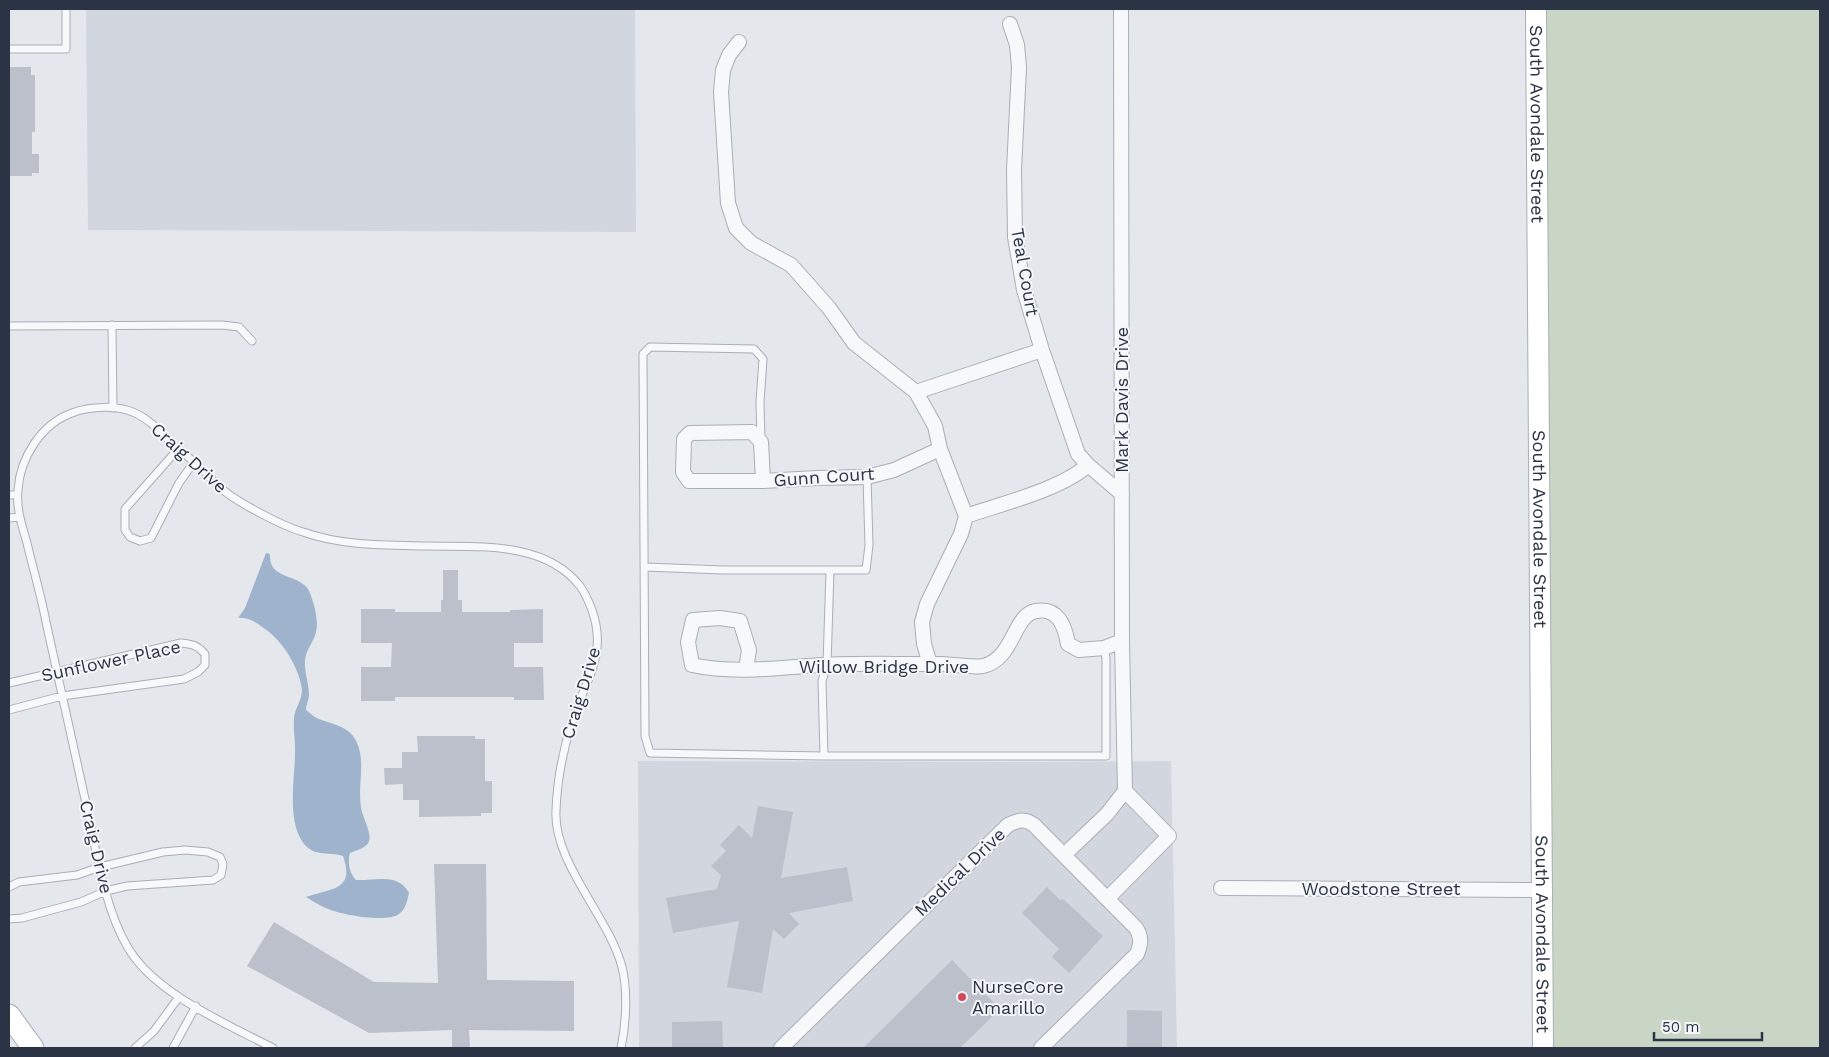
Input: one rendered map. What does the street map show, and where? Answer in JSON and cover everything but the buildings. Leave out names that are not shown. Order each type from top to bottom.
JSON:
[{"type":"main road","points":[[9,1015],[33,1048]]},
{"type":"street","name":"Mark Davis Drive","points":[[1121,9],[1122,641],[1125,791]]},
{"type":"street","name":"South Avondale Street","points":[[1536,9],[1544,1048]]},
{"type":"street","name":"Teal Court","points":[[1010,24],[1018,45],[1019,67],[1014,170],[1015,237],[1024,290],[1042,350],[1078,454],[1088,466],[1122,494]]},
{"type":"street","points":[[739,42],[728,55],[721,92],[728,203],[736,228],[751,243],[791,265],[829,308],[854,343],[916,392],[935,426],[940,449],[966,516],[960,534],[927,604],[922,622],[924,644],[930,664]]},
{"type":"street","points":[[916,392],[1042,350]]},
{"type":"street","name":"Gunn Court","points":[[762,481],[761,442],[752,432],[690,433],[684,439],[683,472],[689,481],[762,481],[866,478],[894,470],[940,449]]},
{"type":"street","points":[[966,516],[1050,487],[1078,475],[1088,466]]},
{"type":"street","name":"Willow Bridge Drive","points":[[746,669],[749,650],[740,621],[720,618],[693,620],[688,642],[692,665],[713,670],[746,669],[827,665],[930,664],[982,667],[999,659],[1013,639],[1023,618],[1034,611],[1046,611],[1057,616],[1065,627],[1068,644],[1078,650],[1104,648],[1122,641]]},
{"type":"street","points":[[1065,854],[1107,814],[1125,791],[1169,836],[1108,898]]},
{"type":"street","name":"Medical Drive","points":[[781,1048],[1008,825],[1023,820],[1029,821],[1065,854],[1140,934],[1140,946],[1137,954],[1041,1048]]},
{"type":"street","name":"Woodstone Street","points":[[1221,888],[1542,890]]},
{"type":"lane","points":[[9,49],[66,49],[66,9]]},
{"type":"lane","points":[[112,325],[113,408]]},
{"type":"lane","points":[[9,326],[222,325],[239,327],[252,341]]},
{"type":"lane","points":[[761,442],[760,402],[763,359],[754,349],[650,347],[643,354],[645,736],[650,753],[824,756],[1106,756],[1106,658],[1104,648]]},
{"type":"lane","name":"Craig Drive","points":[[273,1048],[179,997],[140,965],[122,937],[114,920],[56,672],[46,618],[20,517],[17,495],[20,473],[25,457],[53,423],[73,412],[113,408],[135,413],[152,424],[225,492],[262,513],[302,532],[350,543],[501,548],[532,554],[562,568],[580,587],[590,604],[598,629],[598,648],[591,675],[574,715],[564,749],[555,813],[557,834],[566,856],[612,939],[623,970],[625,1007],[621,1048]]},
{"type":"lane","points":[[178,449],[125,509],[125,530],[130,538],[140,541],[151,538],[179,483],[194,462]]},
{"type":"lane","points":[[645,567],[723,570],[866,570],[869,545],[866,478]]},
{"type":"lane","points":[[9,495],[17,495]]},
{"type":"lane","points":[[9,518],[20,517]]},
{"type":"lane","points":[[824,756],[822,681],[827,665],[830,570]]},
{"type":"lane","name":"Sunflower Place","points":[[9,683],[181,643],[199,646],[205,654],[205,665],[198,672],[184,679],[62,696],[9,710]]},
{"type":"lane","points":[[9,887],[19,882],[77,875],[100,866],[163,852],[185,850],[208,852],[220,858],[223,864],[221,875],[213,880],[127,886],[106,891],[81,902],[22,918],[9,919]]},
{"type":"lane","points":[[134,1048],[154,1031],[179,997]]},
{"type":"lane","points":[[173,1048],[196,1006]]},
{"type":"shaded area","points":[[86,9],[635,9],[636,232],[88,230]]},
{"type":"shaded area","points":[[638,761],[1171,761],[1177,1048],[639,1048]]},
{"type":"green space","points":[[1546,9],[1820,9],[1820,1048],[1552,1048]]},
{"type":"water","points":[[266,553],[270,554],[274,569],[306,586],[312,597],[316,612],[317,628],[305,660],[309,695],[306,710],[317,718],[346,730],[353,736],[357,744],[361,762],[361,807],[370,837],[366,845],[350,853],[350,868],[356,880],[386,879],[399,882],[404,886],[409,893],[406,905],[399,914],[393,917],[376,918],[345,914],[324,907],[306,897],[339,886],[344,882],[346,867],[343,856],[316,852],[306,846],[297,831],[294,820],[294,715],[302,690],[298,673],[278,640],[252,620],[238,618],[245,608]]},
{"type":"place","name":"NurseCore Amarillo","points":[[962,997]]}]
